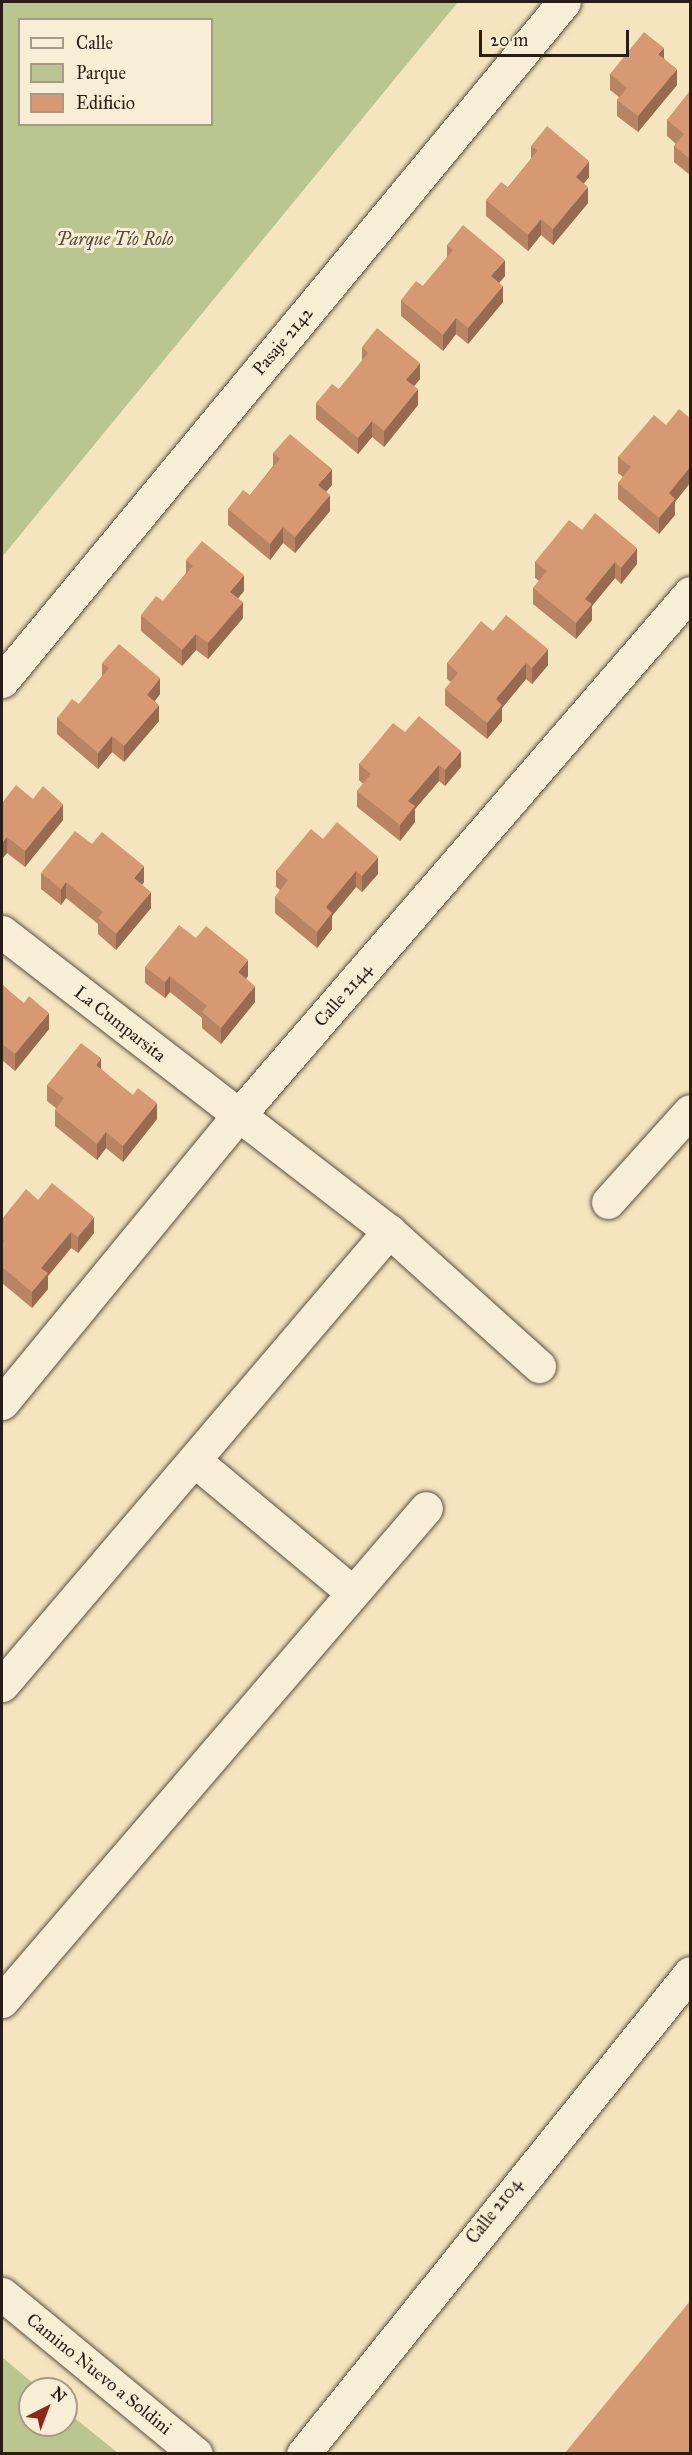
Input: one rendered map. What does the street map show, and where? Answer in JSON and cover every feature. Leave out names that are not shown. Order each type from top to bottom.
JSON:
[{"type":"street","name":"Pasaje 2142","points":[[2,681],[564,2]]},
{"type":"street","name":"Calle 2144","points":[[2,1403],[238,1116],[690,592]]},
{"type":"street","name":"La Cumparsita","points":[[2,932],[389,1231],[539,1366]]},
{"type":"street","points":[[608,1202],[690,1111]]},
{"type":"street","points":[[2,1685],[389,1231]]},
{"type":"street","points":[[194,1460],[353,1593]]},
{"type":"street","points":[[2,2001],[426,1508]]},
{"type":"street","name":"Calle 2104","points":[[303,2454],[690,1973]]},
{"type":"street","name":"Camino Nuevo a Soldini","points":[[2,2294],[196,2454]]},
{"type":"green space","name":"Parque Tío Rolo","points":[[2,2],[458,2],[2,557]]},
{"type":"green space","points":[[2,2357],[26,2377],[18,2377],[18,2437],[78,2437],[78,2421],[118,2453],[2,2453]]},
{"type":"building","points":[[644,32],[664,48],[658,54],[677,69],[638,116],[617,100],[627,88],[610,74]]},
{"type":"building","points":[[690,91],[690,159],[674,146],[684,134],[667,120]]},
{"type":"building","points":[[547,126],[589,161],[576,177],[588,187],[553,229],[541,219],[528,235],[486,200],[501,182],[508,187],[538,150],[531,146]]},
{"type":"building","points":[[463,225],[505,260],[491,276],[503,286],[468,328],[456,318],[443,335],[401,300],[416,281],[423,286],[453,250],[447,245]]},
{"type":"building","points":[[377,328],[420,363],[406,380],[418,389],[384,431],[372,421],[358,438],[316,403],[332,384],[339,389],[368,353],[362,347]]},
{"type":"building","points":[[679,409],[690,418],[690,467],[669,493],[675,499],[659,518],[618,483],[631,467],[618,457],[654,415],[666,425]]},
{"type":"building","points":[[290,434],[332,469],[318,485],[330,495],[295,537],[283,527],[270,544],[228,509],[243,490],[250,495],[280,459],[273,453]]},
{"type":"building","points":[[595,513],[637,548],[621,568],[615,562],[600,580],[585,599],[592,604],[576,623],[533,588],[547,571],[535,562],[569,520],[582,530]]},
{"type":"building","points":[[202,541],[244,575],[230,592],[243,602],[208,643],[196,634],[182,650],[141,615],[156,596],[163,601],[193,566],[186,560]]},
{"type":"building","points":[[506,615],[548,649],[532,668],[526,663],[496,699],[502,705],[487,723],[445,689],[458,673],[447,663],[481,621],[493,631]]},
{"type":"building","points":[[119,644],[160,678],[147,695],[159,705],[124,746],[112,736],[98,753],[57,718],[72,699],[79,704],[109,668],[102,663]]},
{"type":"building","points":[[419,716],[461,751],[445,770],[439,765],[408,801],[415,806],[400,825],[357,791],[371,774],[359,764],[393,723],[405,732]]},
{"type":"building","points":[[16,785],[33,799],[43,786],[63,804],[25,851],[7,837],[2,843],[2,803]]},
{"type":"building","points":[[337,822],[378,857],[362,876],[356,871],[326,907],[332,913],[317,932],[275,897],[288,880],[276,871],[311,829],[323,839]]},
{"type":"building","points":[[75,831],[92,844],[102,832],[144,866],[134,878],[151,892],[116,934],[98,918],[103,912],[66,882],[61,889],[41,873]]},
{"type":"building","points":[[179,925],[196,938],[206,926],[248,960],[238,972],[255,986],[221,1028],[202,1012],[207,1006],[170,976],[165,982],[145,967]]},
{"type":"building","points":[[2,985],[24,1003],[29,996],[49,1013],[15,1054],[2,1044]]},
{"type":"building","points":[[81,1043],[101,1058],[96,1065],[133,1095],[138,1088],[157,1103],[123,1146],[106,1132],[97,1144],[55,1110],[64,1098],[47,1085]]},
{"type":"building","points":[[52,1183],[94,1217],[78,1237],[71,1232],[41,1268],[48,1273],[32,1292],[2,1267],[4,1241],[2,1239],[2,1219],[26,1189],[38,1200]]},
{"type":"building","points":[[690,2301],[690,2454],[564,2454]]}]
